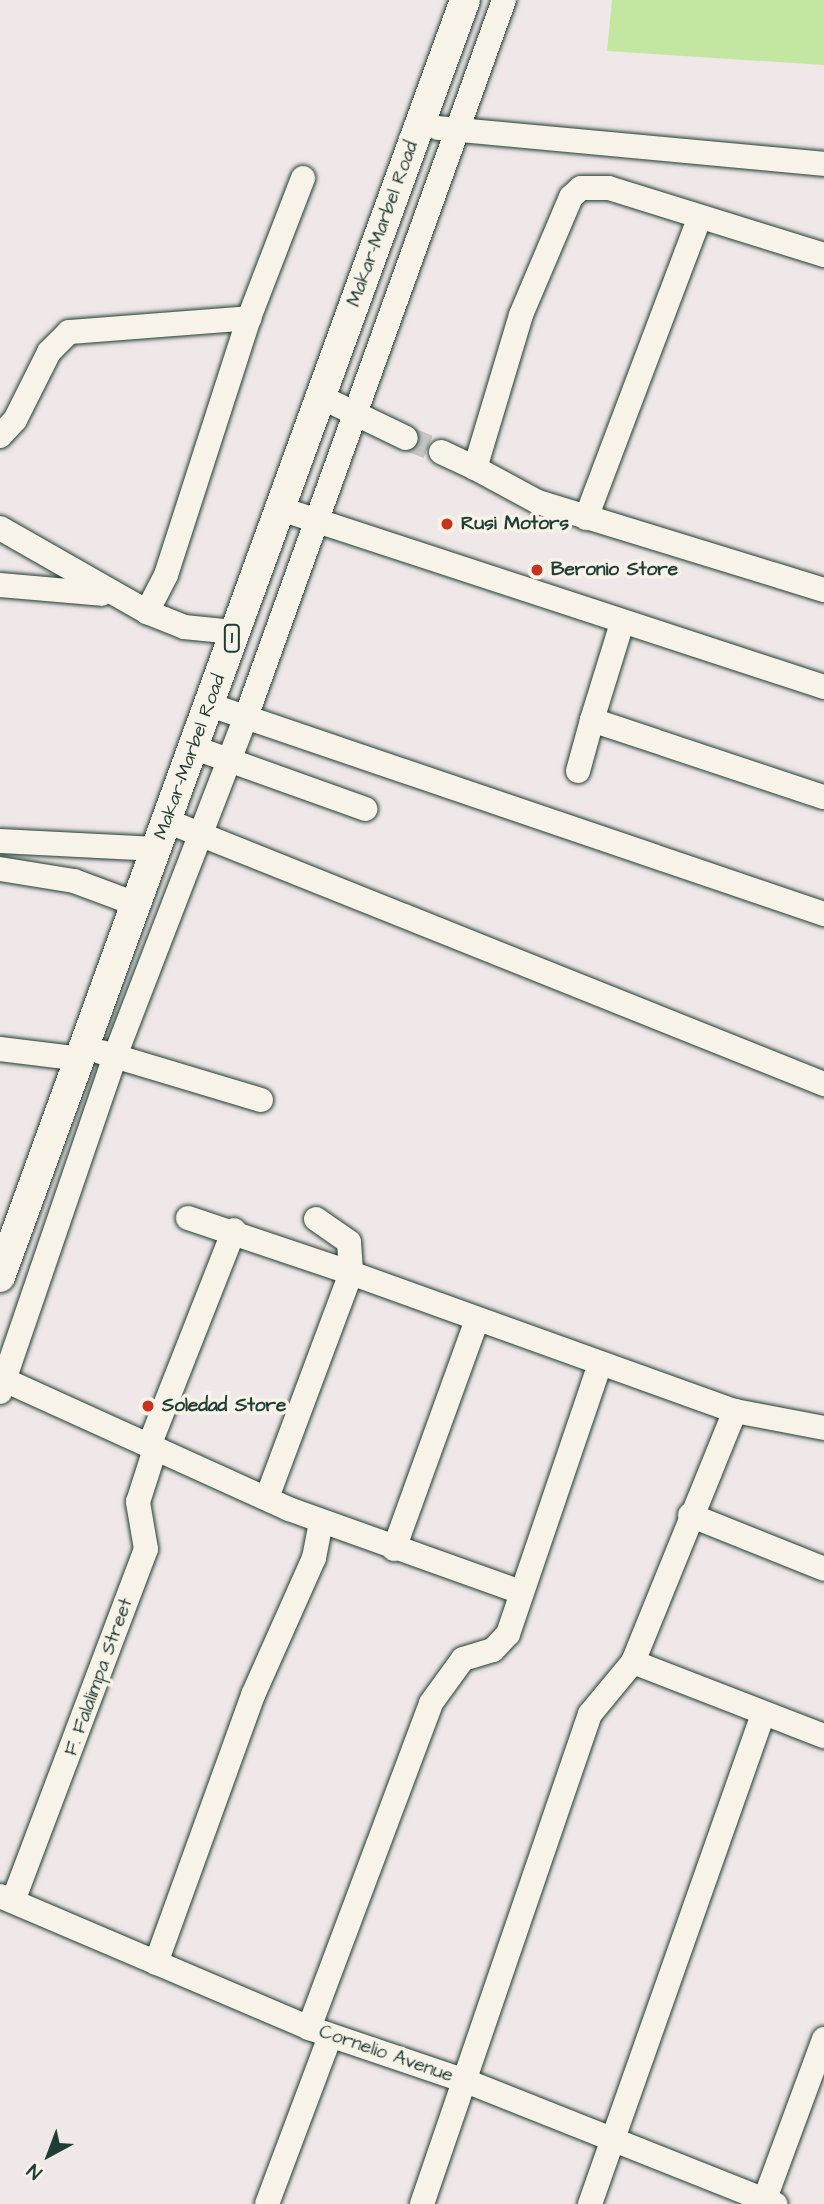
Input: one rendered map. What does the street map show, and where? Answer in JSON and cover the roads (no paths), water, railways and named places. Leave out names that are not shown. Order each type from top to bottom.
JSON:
[{"type":"main road","name":"Makar-Marbel Road","points":[[0,1277],[195,748],[234,632],[465,0]]},
{"type":"street","points":[[504,0],[352,412],[317,522],[246,717],[115,1056],[2,1383],[321,1522],[518,1591]]},
{"type":"street","points":[[419,125],[454,131],[824,164]]},
{"type":"street","points":[[147,612],[166,575],[249,318],[303,178]]},
{"type":"street","points":[[475,468],[522,315],[571,197],[581,188],[610,188],[699,219],[824,255]]},
{"type":"street","points":[[586,518],[699,219]]},
{"type":"street","points":[[0,436],[15,419],[49,352],[69,332],[249,318]]},
{"type":"street","points":[[321,397],[406,438]]},
{"type":"street","points":[[441,452],[517,493],[586,518],[824,590]]},
{"type":"street","points":[[281,509],[622,623],[824,687]]},
{"type":"street","points":[[0,527],[106,594],[184,627],[234,632]]},
{"type":"street","points":[[0,585],[106,594]]},
{"type":"street","points":[[578,771],[622,623]]},
{"type":"street","points":[[210,705],[824,914]]},
{"type":"street","points":[[592,720],[824,797]]},
{"type":"street","points":[[195,748],[365,809]]},
{"type":"street","points":[[167,821],[824,1084]]},
{"type":"street","points":[[0,841],[157,849]]},
{"type":"street","points":[[0,869],[74,881],[136,905]]},
{"type":"street","points":[[0,1049],[115,1056],[261,1100]]},
{"type":"street","points":[[188,1218],[234,1230],[476,1322],[735,1411],[824,1428]]},
{"type":"street","points":[[267,1498],[351,1273],[349,1242],[316,1219]]},
{"type":"street","name":"F. Falalimpa Street","points":[[7,1899],[146,1549],[138,1502],[152,1447],[234,1230]]},
{"type":"street","points":[[394,1549],[476,1322]]},
{"type":"street","points":[[267,2204],[320,2032],[430,1703],[463,1659],[504,1642],[518,1591],[600,1364]]},
{"type":"street","points":[[422,2204],[590,1714],[633,1662],[690,1515],[735,1411]]},
{"type":"street","points":[[690,1515],[824,1569]]},
{"type":"street","points":[[156,1963],[253,1695],[314,1558],[321,1522]]},
{"type":"street","points":[[633,1662],[762,1717],[824,1736]]},
{"type":"street","points":[[590,2204],[762,1717]]},
{"type":"street","name":"Cornelio Avenue","points":[[7,1899],[320,2032],[466,2081],[767,2203]]},
{"type":"street","points":[[767,2203],[824,2039]]},
{"type":"tunnel","points":[[406,438],[441,452]]},
{"type":"place","name":"Rusi Motors","points":[[447,524]]},
{"type":"place","name":"Beronio Store","points":[[537,570]]},
{"type":"place","name":"Soledad Store","points":[[148,1406]]}]
